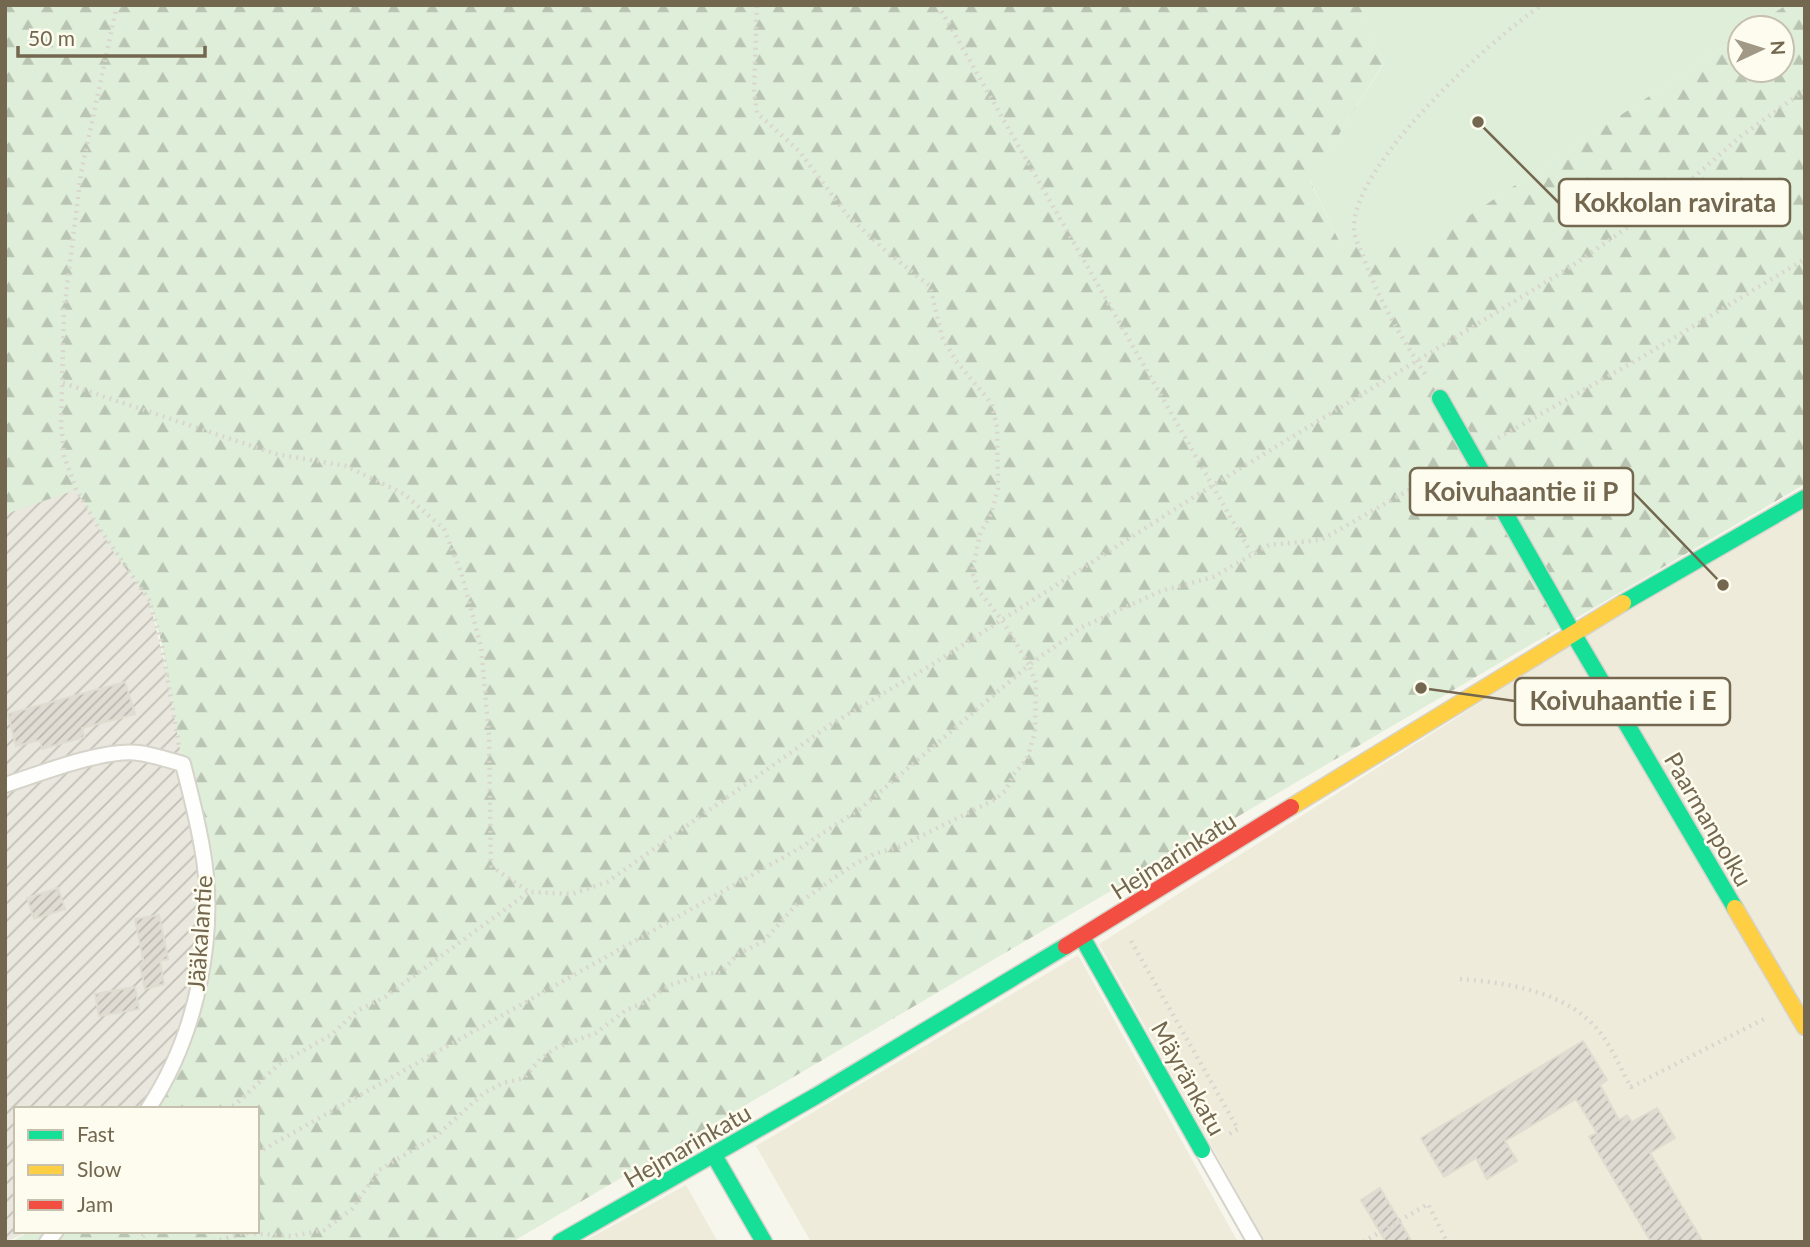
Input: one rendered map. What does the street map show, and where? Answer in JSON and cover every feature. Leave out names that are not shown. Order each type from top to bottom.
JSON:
[{"type":"street","name":"Paarmanpolku","points":[[1440,398],[1573,633],[1805,1027]]},
{"type":"street","name":"Hejmarinkatu","points":[[559,1242],[715,1157],[1117,916],[1573,633],[1805,498]]},
{"type":"street","name":"Mäyränkatu","points":[[1082,937],[1202,1150]]},
{"type":"street","points":[[715,1157],[764,1242]]},
{"type":"lane","points":[[5,785],[82,761],[137,752],[183,764]]},
{"type":"lane","name":"Jääkalantie","points":[[149,1107],[180,1048],[195,1002],[203,952],[206,898],[203,849],[183,764]]},
{"type":"lane","name":"Mäyränkatu","points":[[1202,1150],[1255,1242]]},
{"type":"path","points":[[117,5],[81,173],[64,311],[64,456],[76,489],[97,525],[149,600],[161,640],[183,764]]},
{"type":"path","points":[[214,1242],[244,1233],[292,1236],[324,1230],[352,1209],[379,1170],[435,1137],[484,1093],[503,1083],[524,1079],[528,1071],[556,1048],[596,1033],[626,1010],[643,1003],[670,985],[708,973],[721,973],[738,954],[764,942],[796,905],[853,865],[874,854],[899,847],[996,799],[1027,759],[1035,732],[1036,683],[1029,665],[1002,620],[979,592],[972,572],[980,534],[998,489],[997,428],[992,404],[956,361],[942,337],[930,286],[887,253],[847,215],[799,151],[757,113],[754,91],[757,5]]},
{"type":"path","points":[[938,5],[1251,553]]},
{"type":"path","points":[[1440,398],[1386,313],[1354,232],[1356,209],[1370,179],[1453,79],[1511,25],[1542,5]]},
{"type":"path","points":[[63,383],[276,454],[346,466],[404,494],[443,529],[461,572],[481,648],[489,735],[491,866],[530,892],[572,894],[607,881],[830,725],[1002,620],[1212,485],[1569,268],[1670,198],[1740,137],[1805,90]]},
{"type":"path","points":[[259,1152],[594,966],[810,842],[860,809],[1029,665],[1082,627],[1161,592],[1213,577],[1269,545],[1321,540],[1805,259]]},
{"type":"path","points":[[230,1107],[279,1065],[331,1035],[357,1011],[385,998],[530,892]]},
{"type":"path","points":[[1117,916],[1238,1129],[1202,1150]]},
{"type":"path","points":[[1460,979],[1487,981],[1553,997],[1581,1012],[1602,1035],[1631,1087],[1792,1005]]},
{"type":"path","points":[[1363,1242],[1428,1204],[1447,1242]]},
{"type":"shaded area","points":[[76,489],[117,557],[149,600],[167,674],[206,898],[195,1002],[149,1107],[14,1107],[14,1233],[25,1233],[5,1242],[5,514]]},
{"type":"shaded area","points":[[1805,509],[1805,1010],[1585,636]]},
{"type":"shaded area","points":[[1570,646],[1805,1044],[1805,1242],[1265,1242],[1099,944]]},
{"type":"shaded area","points":[[1078,955],[1238,1242],[811,1242],[756,1146]]},
{"type":"shaded area","points":[[686,1185],[718,1242],[583,1242]]},
{"type":"green space","points":[[5,5],[1360,5],[1383,64],[1310,181],[1340,243],[1428,243],[1726,45],[1726,84],[1796,84],[1796,14],[1773,14],[1786,5],[1805,5],[1805,484],[512,1242],[11,1242],[27,1233],[259,1233],[259,1107],[149,1107],[195,1002],[206,898],[161,640],[149,600],[117,557],[76,490],[5,514]]},
{"type":"green space","points":[[1360,5],[1786,5],[1773,14],[1726,14],[1726,45],[1429,243],[1340,243],[1310,180],[1383,65]]},
{"type":"building","points":[[125,682],[135,714],[82,728],[84,737],[42,749],[40,740],[16,746],[8,714]]},
{"type":"building","points":[[58,888],[65,909],[34,919],[27,898]]},
{"type":"building","points":[[159,915],[168,959],[160,961],[164,984],[145,989],[140,965],[144,964],[135,919]]},
{"type":"building","points":[[135,987],[139,1009],[99,1016],[95,994]]},
{"type":"building","points":[[1583,1041],[1607,1080],[1600,1085],[1619,1120],[1627,1115],[1632,1122],[1657,1108],[1675,1138],[1650,1153],[1703,1242],[1651,1242],[1589,1137],[1597,1133],[1576,1099],[1505,1141],[1517,1161],[1487,1179],[1476,1158],[1444,1177],[1421,1138]]},
{"type":"building","points":[[1380,1188],[1412,1242],[1386,1242],[1361,1200]]},
{"type":"traffic: fast","points":[[1440,398],[1573,633],[1735,908]]},
{"type":"traffic: fast","points":[[1623,603],[1805,498]]},
{"type":"traffic: fast","points":[[1082,937],[1202,1150]]},
{"type":"traffic: fast","points":[[560,1242],[816,1096],[1066,946]]},
{"type":"traffic: fast","points":[[715,1157],[764,1242]]},
{"type":"traffic: slow","points":[[1291,807],[1623,603]]},
{"type":"traffic: slow","points":[[1735,908],[1805,1027]]},
{"type":"traffic: jam","points":[[1066,946],[1291,807]]},
{"type":"place","name":"Kokkolan ravirata","points":[[1478,122]]},
{"type":"place","name":"Koivuhaantie ii P","points":[[1723,585]]},
{"type":"place","name":"Koivuhaantie i E","points":[[1421,688]]}]
